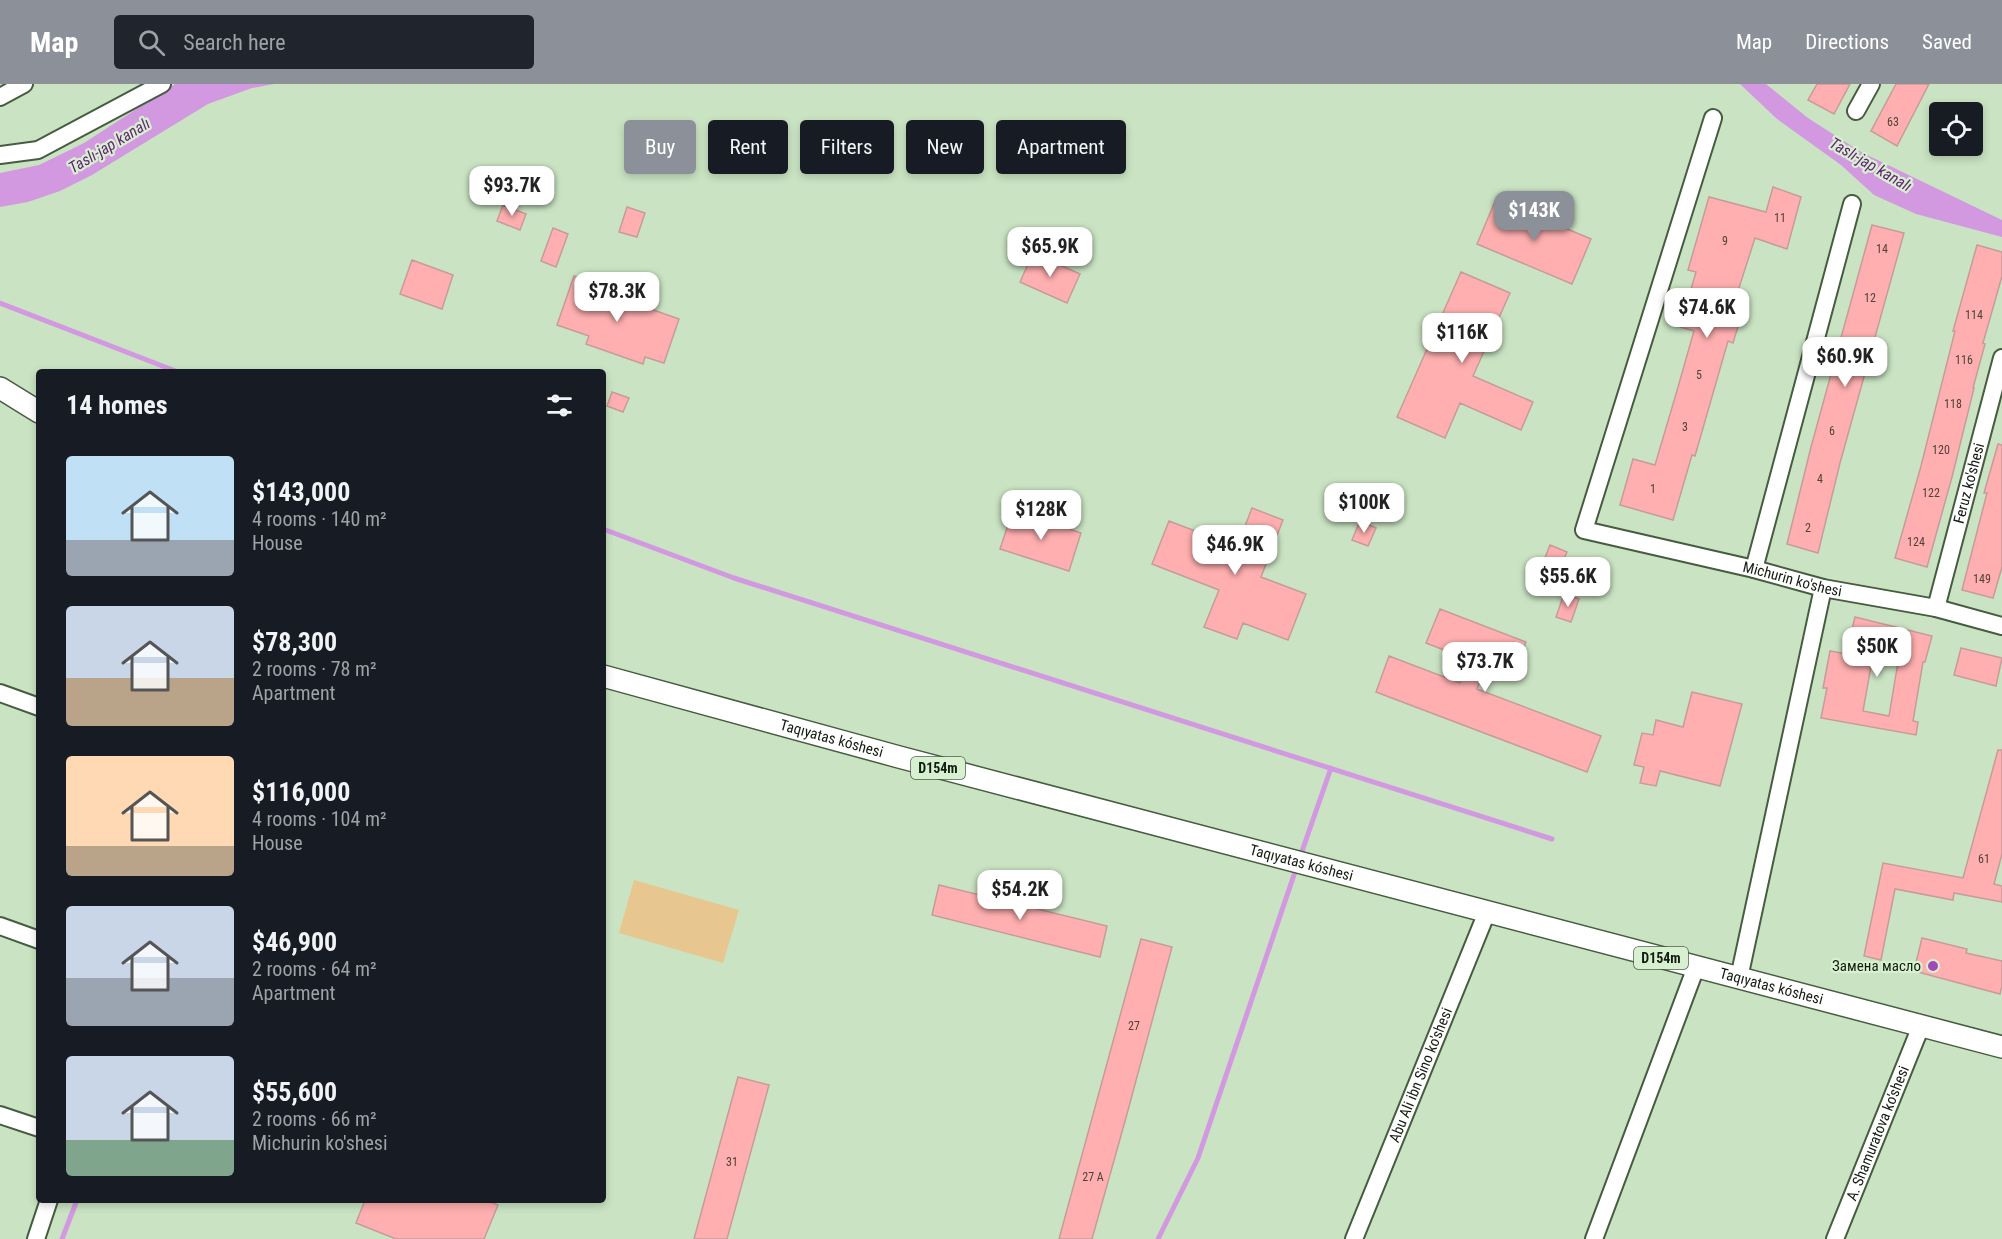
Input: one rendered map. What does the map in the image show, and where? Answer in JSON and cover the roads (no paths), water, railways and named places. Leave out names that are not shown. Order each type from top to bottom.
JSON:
[{"type":"main road","points":[[0,388],[36,410]]},
{"type":"main road","name":"Taqıyatas kóshesi","points":[[606,677],[888,754],[2002,1047]]},
{"type":"street","points":[[0,97],[24,84]]},
{"type":"street","points":[[0,155],[38,150],[147,89],[162,84]]},
{"type":"street","points":[[1856,111],[1871,84]]},
{"type":"street","name":"Michurin ko'shesi","points":[[1713,118],[1584,530],[1754,569],[1823,588],[1936,608],[2002,626]]},
{"type":"street","points":[[1754,569],[1852,204]]},
{"type":"street","name":"Feruz ko'shesi","points":[[1936,608],[2002,358]]},
{"type":"street","points":[[1739,978],[1823,588]]},
{"type":"street","points":[[0,693],[36,705]]},
{"type":"street","name":"Abu Ali ibn Sino ko'shesi","points":[[1354,1239],[1487,912]]},
{"type":"street","points":[[0,926],[36,939]]},
{"type":"street","points":[[1594,1239],[1696,967]]},
{"type":"street","name":"A. Shamuratova ko'shesi","points":[[1834,1239],[1921,1026]]},
{"type":"street","points":[[0,1115],[36,1127]]},
{"type":"street","points":[[36,1239],[48,1203]]},
{"type":"water","name":"Taslı-jap kanalı","points":[[175,84],[274,84],[252,88],[208,104],[92,175],[60,191],[28,202],[0,207],[0,173],[39,165],[84,143]]},
{"type":"water","name":"Taslı-jap kanalı","points":[[1740,84],[1766,84],[1808,118],[1861,152],[2002,220],[2002,237],[1916,214],[1874,195],[1841,165],[1777,119]]},
{"type":"waterway","points":[[0,303],[170,369]]},
{"type":"waterway","points":[[606,530],[734,578],[1552,839]]},
{"type":"waterway","points":[[1300,857],[1331,768]]},
{"type":"waterway","points":[[1158,1239],[1198,1158],[1297,866]]},
{"type":"waterway","points":[[62,1239],[76,1203]]},
{"type":"place","name":"Замена масло","points":[[1933,966]]}]
